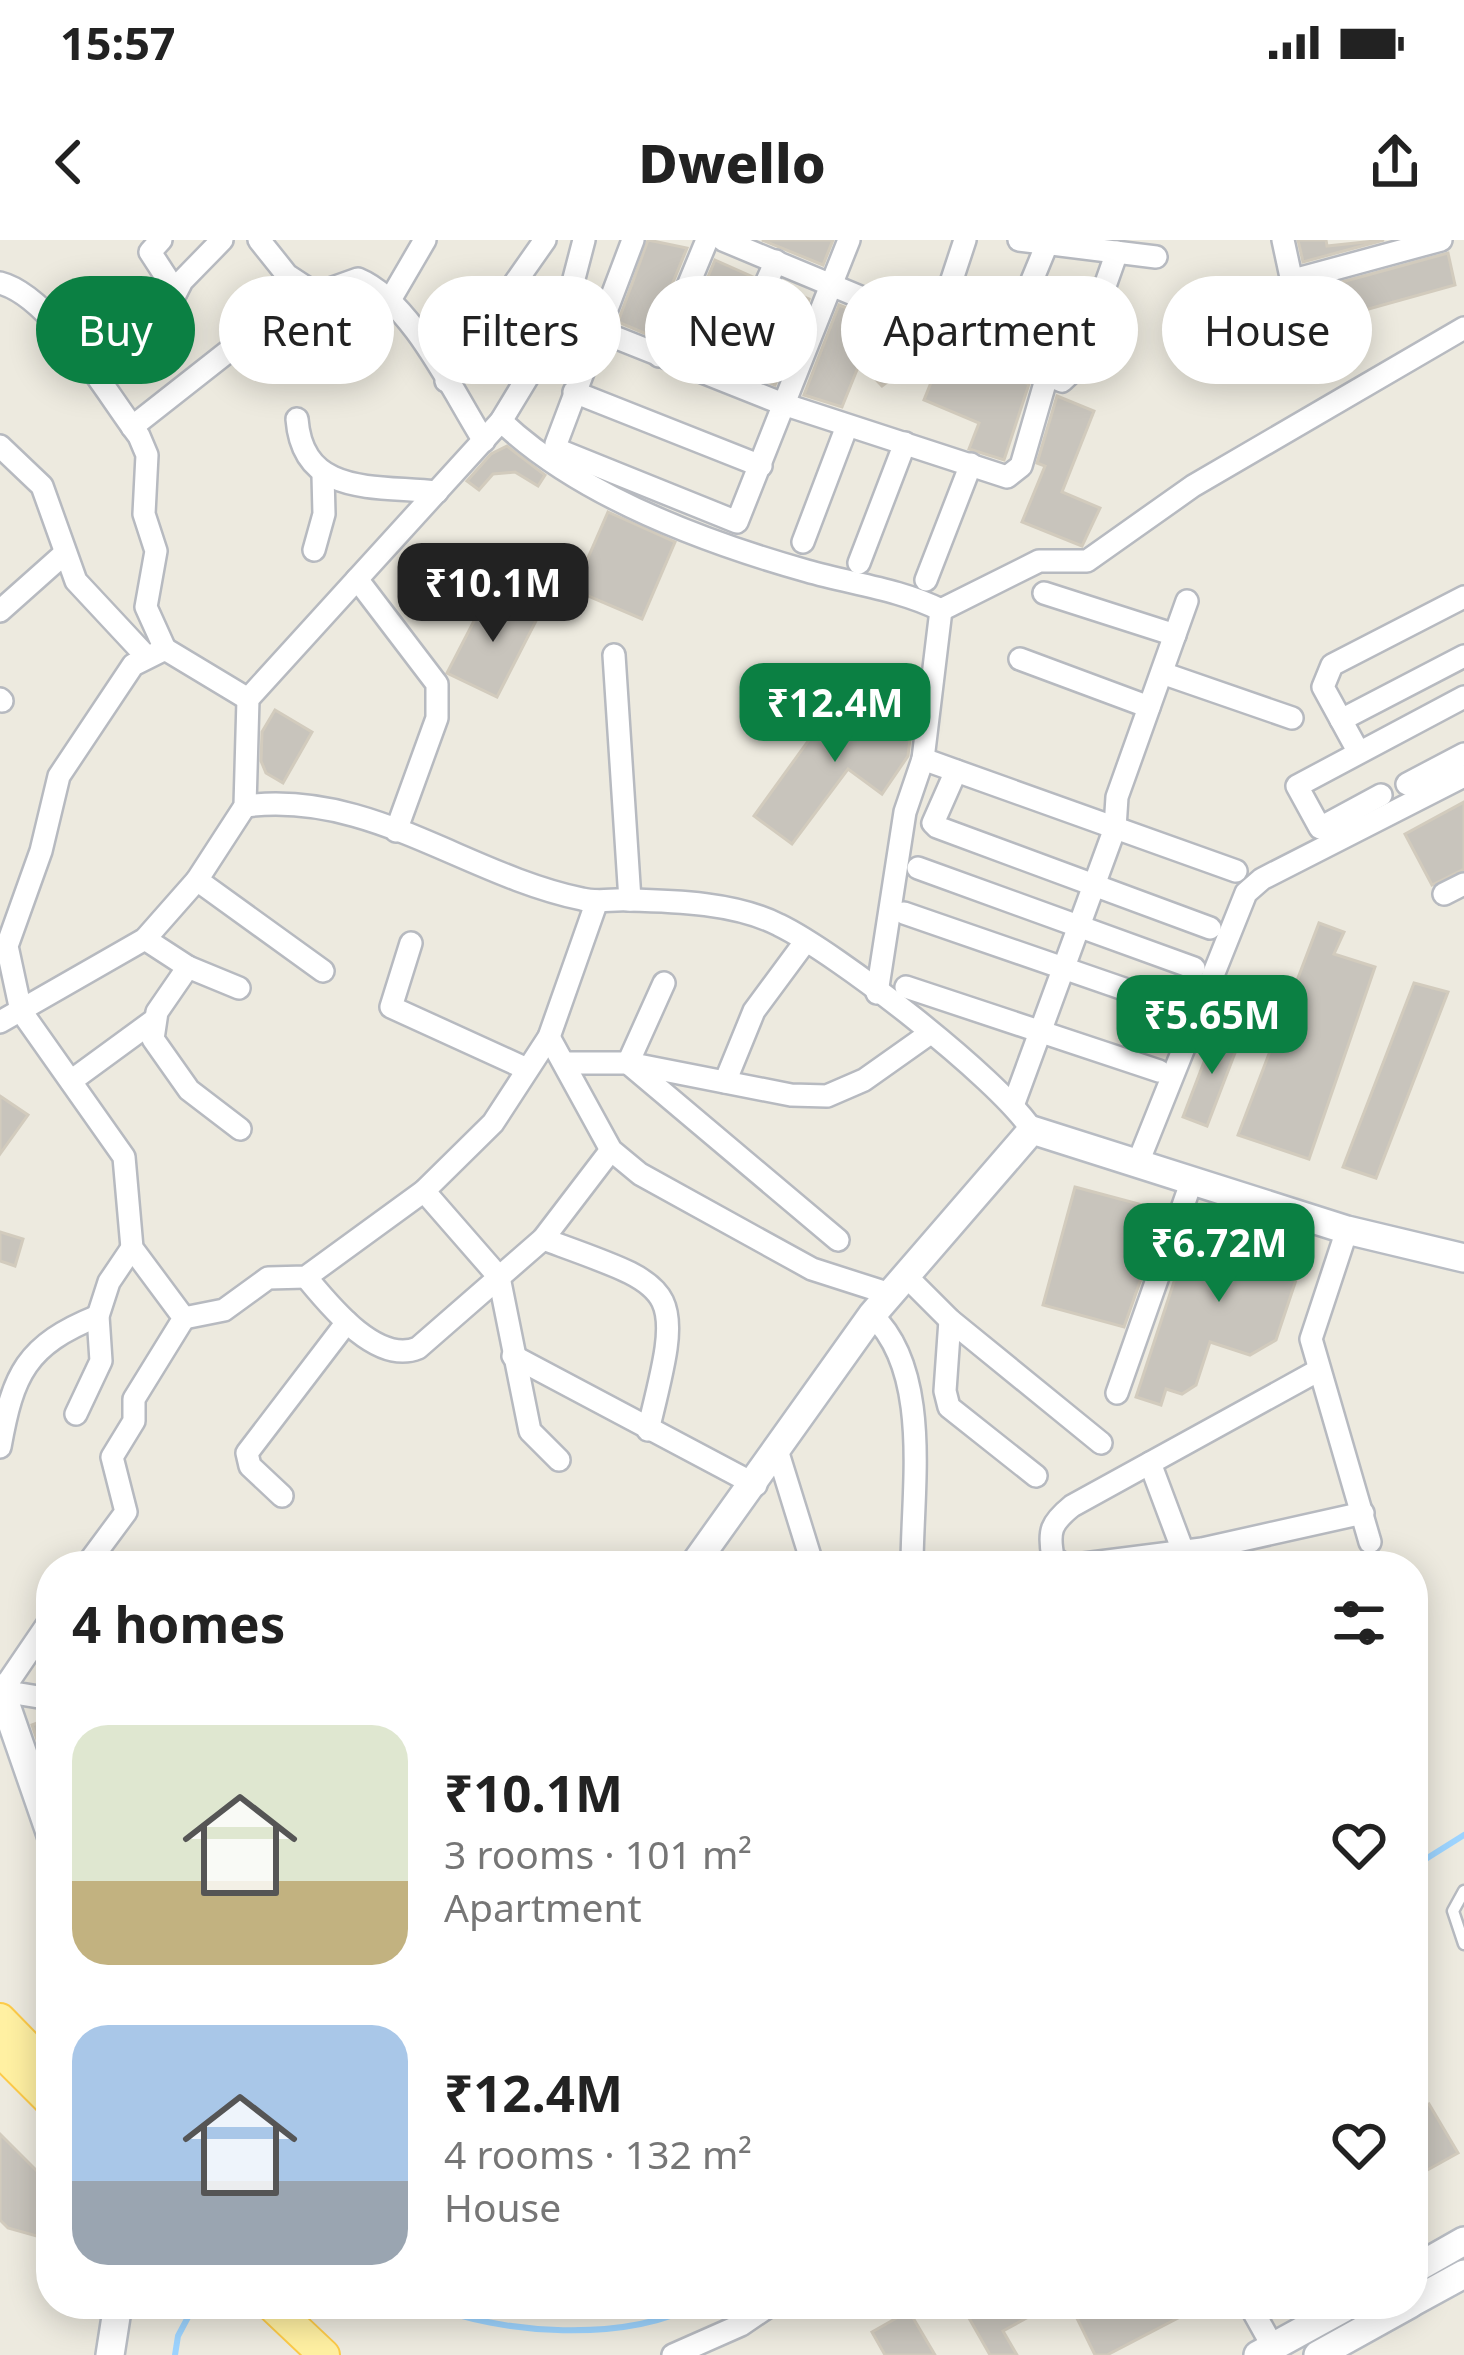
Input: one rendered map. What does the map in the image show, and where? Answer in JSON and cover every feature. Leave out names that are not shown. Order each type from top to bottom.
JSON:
[{"type":"main road","points":[[0,2019],[36,2056]]},
{"type":"main road","points":[[0,2051],[36,2087]]},
{"type":"main road","points":[[286,2319],[324,2355]]},
{"type":"street","points":[[161,240],[150,252],[164,276]]},
{"type":"street","points":[[190,276],[222,240]]},
{"type":"street","points":[[259,240],[293,276]]},
{"type":"street","points":[[394,293],[425,240]]},
{"type":"street","points":[[520,276],[545,240]]},
{"type":"street","points":[[575,276],[584,240]]},
{"type":"street","points":[[618,276],[633,240]]},
{"type":"street","points":[[692,276],[707,240]]},
{"type":"street","points":[[723,240],[841,288]]},
{"type":"street","points":[[577,384],[557,448],[731,522],[740,520],[849,240]]},
{"type":"street","points":[[953,276],[965,240]]},
{"type":"street","points":[[1019,240],[1156,257]]},
{"type":"street","points":[[1283,240],[1289,276]]},
{"type":"street","points":[[1308,276],[1441,240]]},
{"type":"street","points":[[1034,276],[1047,244]]},
{"type":"street","points":[[1109,276],[1118,252]]},
{"type":"street","points":[[769,276],[776,261]]},
{"type":"street","points":[[0,283],[19,289],[36,305]]},
{"type":"street","points":[[394,306],[418,340]]},
{"type":"street","points":[[941,610],[1039,561],[1087,561],[1193,486],[1464,328]]},
{"type":"street","points":[[132,427],[219,359]]},
{"type":"street","points":[[100,384],[147,455],[142,503],[156,551],[146,607],[155,652],[59,776],[41,850],[7,946],[21,1011],[124,1157],[131,1248],[184,1318]]},
{"type":"street","points":[[448,384],[484,440]]},
{"type":"street","points":[[0,1022],[145,939],[197,880],[245,806],[248,699],[501,421],[523,384]]},
{"type":"street","points":[[739,384],[783,404],[1007,477],[1016,474],[1044,384]]},
{"type":"street","points":[[574,392],[761,466]]},
{"type":"street","points":[[297,419],[299,449],[323,475],[437,492]]},
{"type":"street","points":[[501,421],[538,457],[589,485],[730,545],[851,584],[912,596],[941,610]]},
{"type":"street","points":[[803,542],[847,426]]},
{"type":"street","points":[[859,563],[905,442]]},
{"type":"street","points":[[0,446],[41,486],[76,581],[155,652],[248,699]]},
{"type":"street","points":[[926,580],[971,464]]},
{"type":"street","points":[[314,550],[324,514],[323,475]]},
{"type":"street","points":[[0,611],[64,554]]},
{"type":"street","points":[[357,580],[437,684],[437,718],[396,831]]},
{"type":"street","points":[[1044,593],[1175,635]]},
{"type":"street","points":[[1014,1103],[1115,828],[1117,797],[1187,601]]},
{"type":"street","points":[[1358,751],[1323,686],[1332,665],[1462,604]]},
{"type":"street","points":[[878,993],[904,812],[923,759],[941,610]]},
{"type":"street","points":[[614,655],[630,900]]},
{"type":"street","points":[[1341,720],[1464,656]]},
{"type":"street","points":[[1020,658],[1149,707]]},
{"type":"street","points":[[1162,673],[1292,718]]},
{"type":"street","points":[[1381,795],[1324,827],[1314,824],[1297,790],[1300,781],[1464,697]]},
{"type":"street","points":[[1407,784],[1464,754]]},
{"type":"street","points":[[923,759],[1236,871]]},
{"type":"street","points":[[956,771],[933,824],[1210,928]]},
{"type":"street","points":[[1137,1165],[1246,893],[1262,879],[1464,776]]},
{"type":"street","points":[[245,806],[292,800],[597,901],[745,911],[805,942],[878,993],[1014,1103],[1032,1130],[1191,1184],[1464,1258]]},
{"type":"street","points":[[918,868],[1194,968]]},
{"type":"street","points":[[197,880],[323,971]]},
{"type":"street","points":[[97,1551],[126,1512],[112,1457],[134,1421],[134,1399],[184,1318],[224,1310],[268,1278],[307,1277],[424,1191],[494,1123],[549,1037],[597,901]]},
{"type":"street","points":[[904,913],[1179,1008]]},
{"type":"street","points":[[145,939],[188,968],[239,988]]},
{"type":"street","points":[[725,1082],[754,1011],[805,942]]},
{"type":"street","points":[[411,943],[392,1007],[527,1069]]},
{"type":"street","points":[[71,1082],[153,1021],[188,968]]},
{"type":"street","points":[[628,1063],[664,983]]},
{"type":"street","points":[[906,987],[1159,1071]]},
{"type":"street","points":[[153,1021],[153,1039],[176,1076],[240,1129]]},
{"type":"street","points":[[568,1063],[628,1063],[791,1095],[826,1096],[863,1080],[929,1034]]},
{"type":"street","points":[[549,1037],[568,1063],[611,1150],[640,1174],[812,1270],[950,1320],[1101,1443]]},
{"type":"street","points":[[628,1063],[838,1240]]},
{"type":"street","points":[[705,1551],[890,1295],[1032,1130]]},
{"type":"street","points":[[307,1277],[347,1322],[404,1354],[418,1348],[543,1240],[611,1150]]},
{"type":"street","points":[[1117,1393],[1191,1184]]},
{"type":"street","points":[[424,1191],[499,1277],[530,1431],[559,1460]]},
{"type":"street","points":[[1347,1230],[1311,1339],[1370,1541]]},
{"type":"street","points":[[543,1240],[645,1276],[662,1295],[669,1327],[648,1430]]},
{"type":"street","points":[[76,1414],[101,1361],[98,1316],[109,1282],[131,1248]]},
{"type":"street","points":[[890,1295],[894,1336],[911,1404],[912,1551]]},
{"type":"street","points":[[0,1448],[13,1383],[32,1356],[58,1332],[98,1316]]},
{"type":"street","points":[[950,1320],[945,1391],[949,1407],[1036,1475]]},
{"type":"street","points":[[282,1496],[250,1466],[247,1453],[347,1322]]},
{"type":"street","points":[[513,1356],[756,1485]]},
{"type":"street","points":[[1052,1551],[1053,1521],[1319,1370]]},
{"type":"street","points":[[778,1453],[808,1551]]},
{"type":"street","points":[[1150,1463],[1183,1551],[1363,1513]]},
{"type":"street","points":[[1,1690],[36,1640]]},
{"type":"street","points":[[1,1690],[36,1696]]},
{"type":"street","points":[[1,1690],[36,1792]]},
{"type":"street","points":[[1428,2262],[1464,2242]]},
{"type":"street","points":[[1428,2294],[1464,2274]]},
{"type":"street","points":[[110,2355],[116,2319]]},
{"type":"street","points":[[673,2355],[751,2319]]},
{"type":"street","points":[[1254,2319],[1265,2351],[1324,2319]]},
{"type":"street","points":[[1318,2355],[1382,2319]]},
{"type":"lane","points":[[1464,1891],[1453,1911],[1464,1944]]},
{"type":"building","points":[[648,240],[687,248],[676,276],[645,276],[645,333],[621,323]]},
{"type":"building","points":[[762,240],[833,240],[823,265]]},
{"type":"building","points":[[1298,240],[1326,240],[1327,246],[1384,240],[1303,262]]},
{"type":"building","points":[[1448,253],[1455,285],[1372,308],[1372,276],[1364,276]]},
{"type":"building","points":[[715,260],[751,276],[708,276]]},
{"type":"building","points":[[841,306],[841,384],[851,384],[842,407],[804,395],[808,384],[817,384],[817,362]]},
{"type":"building","points":[[930,384],[1029,384],[1004,460],[969,449],[979,423],[924,400]]},
{"type":"building","points":[[1057,396],[1094,411],[1062,492],[1100,508],[1082,546],[1022,522],[1045,466],[1037,463]]},
{"type":"building","points":[[507,446],[545,475],[538,486],[515,472],[493,474],[479,490],[467,481],[491,454]]},
{"type":"building","points":[[608,512],[675,542],[642,619],[574,590]]},
{"type":"building","points":[[489,592],[538,617],[497,697],[447,673]]},
{"type":"building","points":[[845,690],[910,739],[908,756],[882,794],[848,769],[792,844],[754,816]]},
{"type":"building","points":[[275,710],[312,732],[283,783],[266,773],[261,761],[262,732]]},
{"type":"building","points":[[1464,802],[1464,869],[1432,885],[1405,834]]},
{"type":"building","points":[[1319,923],[1344,932],[1334,954],[1375,967],[1309,1159],[1238,1135]]},
{"type":"building","points":[[1414,983],[1448,992],[1376,1178],[1343,1167]]},
{"type":"building","points":[[1217,1028],[1241,1037],[1207,1126],[1183,1117]]},
{"type":"building","points":[[0,1096],[28,1115],[0,1154]]},
{"type":"building","points":[[1075,1187],[1165,1211],[1124,1327],[1043,1305]]},
{"type":"building","points":[[1195,1218],[1305,1253],[1276,1340],[1250,1355],[1210,1342],[1196,1385],[1182,1394],[1166,1389],[1161,1405],[1136,1397]]},
{"type":"building","points":[[0,1232],[23,1239],[15,1266],[0,1261]]},
{"type":"building","points":[[1428,2105],[1458,2153],[1428,2170]]},
{"type":"building","points":[[0,2134],[36,2170],[36,2236],[8,2228],[0,2220]]},
{"type":"building","points":[[895,2319],[914,2319],[935,2355],[885,2355],[872,2332]]},
{"type":"building","points":[[970,2319],[1025,2319],[1003,2331],[1017,2355],[990,2355]]},
{"type":"building","points":[[1077,2319],[1176,2319],[1107,2355],[1095,2355]]},
{"type":"waterway","points":[[1428,1858],[1464,1835]]},
{"type":"waterway","points":[[175,2355],[187,2319]]},
{"type":"waterway","points":[[475,2319],[563,2330],[658,2319]]}]
